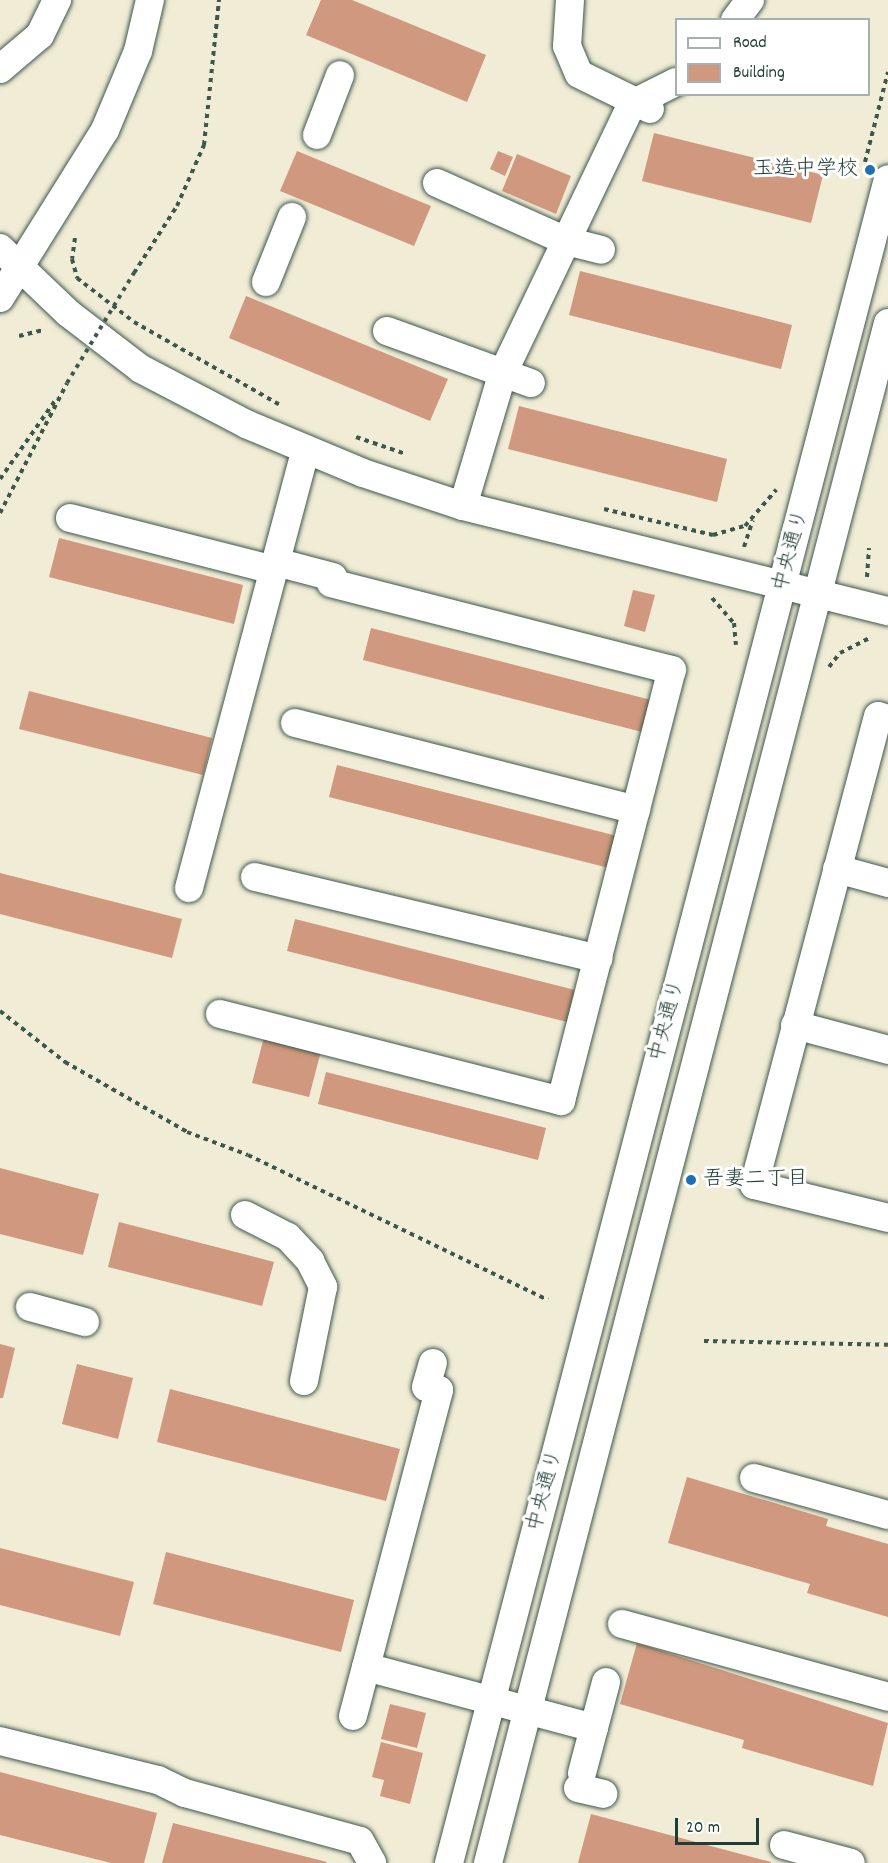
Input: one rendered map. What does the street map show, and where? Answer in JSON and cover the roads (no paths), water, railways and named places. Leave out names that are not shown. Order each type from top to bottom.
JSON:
[{"type":"street","points":[[3,60],[40,35],[57,0]]},
{"type":"street","points":[[0,298],[9,258],[123,92],[150,0]]},
{"type":"street","points":[[570,0],[572,63],[579,74],[632,104],[659,111]]},
{"type":"street","points":[[736,18],[750,0]]},
{"type":"street","points":[[316,135],[340,75]]},
{"type":"street","points":[[463,506],[502,375],[539,317],[566,241],[607,184],[632,104],[675,82]]},
{"type":"street","name":"中央通り","points":[[449,1863],[888,178]]},
{"type":"street","points":[[437,183],[566,241],[601,250]]},
{"type":"street","points":[[266,282],[292,217]]},
{"type":"street","points":[[9,258],[141,369],[306,449],[463,506],[888,611]]},
{"type":"street","name":"中央通り","points":[[488,1863],[888,322]]},
{"type":"street","points":[[387,331],[502,375],[531,383]]},
{"type":"street","points":[[189,888],[306,449]]},
{"type":"street","points":[[70,518],[332,580],[672,670],[561,1101],[220,1014]]},
{"type":"street","points":[[888,719],[878,716],[754,1185],[888,1218]]},
{"type":"street","points":[[295,723],[636,810]]},
{"type":"street","points":[[837,869],[888,883]]},
{"type":"street","points":[[255,876],[598,959]]},
{"type":"street","points":[[795,1025],[888,1050]]},
{"type":"street","points":[[245,1215],[288,1238],[310,1261],[323,1287],[304,1381]]},
{"type":"street","points":[[30,1307],[85,1322]]},
{"type":"street","points":[[352,1716],[439,1390],[426,1387],[433,1363]]},
{"type":"street","points":[[754,1478],[888,1515]]},
{"type":"street","points":[[622,1624],[888,1697]]},
{"type":"street","points":[[366,1667],[594,1728]]},
{"type":"street","points":[[587,1785],[594,1728],[606,1682]]},
{"type":"street","points":[[0,1741],[158,1780],[185,1793],[360,1841],[372,1863]]},
{"type":"street","points":[[784,1845],[851,1863]]},
{"type":"place","name":"玉造中学校","points":[[870,170]]},
{"type":"place","name":"吾妻二丁目","points":[[691,1180]]}]
